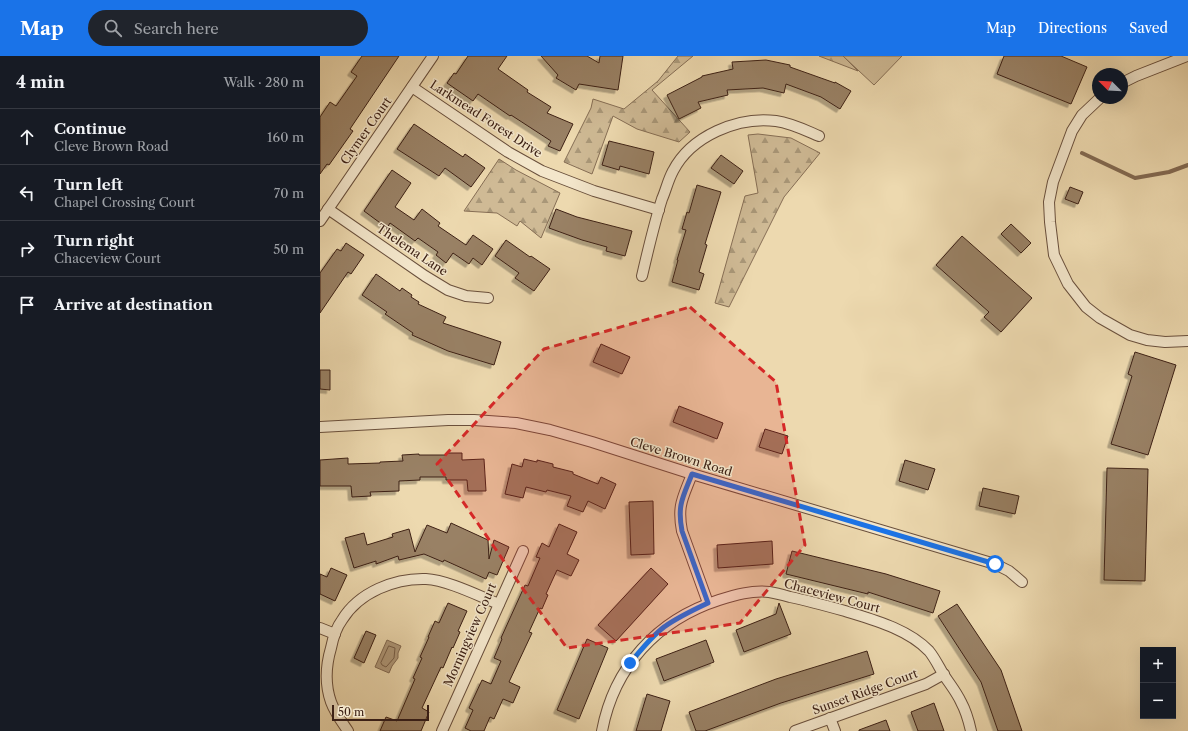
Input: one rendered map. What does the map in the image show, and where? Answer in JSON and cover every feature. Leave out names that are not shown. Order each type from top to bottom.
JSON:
[{"type":"street","name":"Clymer Court","points":[[320,221],[433,56]]},
{"type":"street","points":[[1128,80],[1187,56]]},
{"type":"street","name":"Larkmead Forest Drive","points":[[412,87],[508,152],[542,171],[594,191],[659,210]]},
{"type":"street","points":[[1094,104],[1082,115],[1072,132],[1053,182],[1049,202],[1054,255],[1068,284],[1086,307],[1100,318],[1130,335],[1147,340],[1165,342],[1188,341]]},
{"type":"street","points":[[642,276],[659,210],[673,171],[683,155],[697,142],[723,129],[755,120],[786,123],[819,136]]},
{"type":"street","name":"Thelema Lane","points":[[328,209],[425,276],[448,290],[466,296],[488,298]]},
{"type":"street","name":"Cleve Brown Road","points":[[320,427],[474,420],[516,423],[550,430],[995,564],[1008,571],[1022,582]]},
{"type":"street","points":[[692,474],[681,501],[679,510],[680,520],[682,531],[708,603]]},
{"type":"street","name":"Morningview Court","points":[[442,731],[523,551]]},
{"type":"street","points":[[348,731],[337,715],[331,701],[327,686],[327,668],[334,634],[341,620],[348,611],[363,598],[391,583],[427,579],[437,581],[498,604]]},
{"type":"street","name":"Chaceview Court","points":[[602,731],[608,708],[617,687],[630,663],[646,644],[665,627],[685,614],[708,603],[748,592],[769,592],[814,602],[874,620],[892,627],[916,640],[930,652],[962,703],[971,731]]},
{"type":"street","points":[[320,628],[334,634]]},
{"type":"street","name":"Sunset Ridge Court","points":[[795,731],[926,684],[944,674]]},
{"type":"street","points":[[830,718],[835,731]]},
{"type":"highlighted area","points":[[690,307],[776,382],[805,545],[740,623],[567,648],[523,589],[437,464],[544,349]]},
{"type":"green space","points":[[678,56],[693,56],[652,90],[690,132],[679,142],[637,129],[613,116],[592,174],[564,162],[591,108],[593,99],[624,109],[658,81]]},
{"type":"green space","points":[[819,56],[843,56],[858,71]]},
{"type":"green space","points":[[843,56],[902,56],[874,85]]},
{"type":"green space","points":[[758,134],[791,138],[820,153],[784,197],[729,307],[715,303],[745,196],[758,193],[748,135]]},
{"type":"green space","points":[[499,159],[516,170],[560,193],[541,238],[520,221],[517,226],[497,213],[464,211]]},
{"type":"water","points":[[387,640],[401,646],[398,653],[398,658],[389,673],[375,667]]},
{"type":"building","points":[[362,56],[399,56],[350,129],[353,131],[329,165],[327,164],[320,174],[320,117],[330,102],[336,106],[357,76],[351,72]]},
{"type":"building","points":[[468,56],[507,56],[498,69],[528,90],[527,92],[551,107],[547,113],[573,124],[560,151],[548,146],[551,141],[478,94],[473,101],[447,83],[454,73],[456,74]]},
{"type":"building","points":[[541,56],[587,56],[599,63],[600,56],[623,56],[618,90],[579,84],[576,90],[556,78],[558,75]]},
{"type":"building","points":[[1004,56],[1061,56],[1087,67],[1071,104],[997,74]]},
{"type":"building","points":[[766,60],[790,65],[790,67],[835,82],[851,91],[840,109],[821,97],[786,84],[784,93],[763,88],[727,90],[728,95],[698,102],[701,108],[679,119],[667,95],[702,76],[733,69],[732,62]]},
{"type":"building","points":[[414,124],[463,157],[465,154],[485,168],[471,187],[445,168],[439,176],[397,149]]},
{"type":"building","points":[[609,141],[654,152],[649,174],[620,166],[619,170],[602,165]]},
{"type":"building","points":[[721,155],[743,171],[734,184],[711,168]]},
{"type":"building","points":[[392,170],[411,183],[395,207],[414,220],[422,209],[440,223],[438,226],[466,245],[473,235],[493,249],[482,265],[473,258],[469,264],[453,253],[446,263],[436,255],[438,252],[418,238],[415,241],[390,223],[387,228],[364,211]]},
{"type":"building","points":[[697,185],[721,192],[705,244],[707,245],[699,272],[704,274],[699,290],[672,282],[686,230],[682,229],[687,212],[689,213]]},
{"type":"building","points":[[1070,187],[1083,192],[1078,204],[1065,199]]},
{"type":"building","points":[[556,209],[577,217],[632,231],[625,256],[606,251],[607,247],[549,228]]},
{"type":"building","points":[[1011,224],[1031,243],[1021,253],[1001,234]]},
{"type":"building","points":[[962,236],[1032,298],[1001,332],[984,317],[989,312],[936,265]]},
{"type":"building","points":[[506,240],[550,269],[534,291],[515,278],[519,273],[495,256]]},
{"type":"building","points":[[346,243],[364,255],[351,274],[348,272],[320,313],[320,273],[337,249],[341,251]]},
{"type":"building","points":[[376,274],[400,291],[402,288],[412,295],[411,297],[419,302],[418,304],[446,317],[443,323],[501,342],[494,365],[448,351],[412,335],[413,333],[385,314],[387,312],[362,295]]},
{"type":"building","points":[[601,344],[630,357],[622,374],[593,362]]},
{"type":"building","points":[[1135,352],[1176,365],[1148,455],[1111,444],[1132,376],[1128,374]]},
{"type":"building","points":[[320,370],[330,370],[330,390],[320,389]]},
{"type":"building","points":[[679,406],[723,423],[717,439],[673,422]]},
{"type":"building","points":[[765,429],[788,436],[782,454],[759,447]]},
{"type":"building","points":[[446,453],[462,453],[462,460],[484,459],[486,491],[468,491],[467,480],[446,480],[446,477],[420,477],[420,480],[399,481],[399,491],[370,492],[371,496],[352,497],[351,486],[320,486],[320,460],[348,458],[348,464],[380,463],[403,461],[402,455],[446,455]]},
{"type":"building","points":[[524,459],[537,462],[537,460],[553,464],[553,467],[573,472],[573,474],[598,484],[601,477],[616,484],[605,509],[588,501],[583,512],[567,506],[571,496],[547,490],[546,492],[526,487],[523,498],[505,494],[512,464],[522,467]]},
{"type":"building","points":[[905,460],[935,469],[928,490],[899,481]]},
{"type":"building","points":[[1107,468],[1148,469],[1145,581],[1104,580]]},
{"type":"building","points":[[983,488],[1019,496],[1015,514],[979,506]]},
{"type":"building","points":[[653,501],[654,554],[631,555],[629,502]]},
{"type":"building","points":[[451,523],[488,540],[489,559],[494,540],[509,547],[497,575],[489,572],[486,579],[444,560],[443,562],[424,554],[399,560],[398,556],[376,564],[376,561],[354,568],[345,538],[364,533],[367,545],[393,537],[392,534],[409,529],[415,552],[427,525],[447,533]]},
{"type":"building","points":[[559,524],[577,532],[567,554],[579,560],[571,576],[557,570],[546,594],[548,595],[542,609],[540,608],[529,632],[532,633],[509,682],[520,687],[513,703],[503,699],[494,719],[490,717],[484,731],[471,731],[465,728],[473,710],[469,708],[482,680],[491,684],[501,661],[494,658],[502,639],[501,638],[525,585],[528,586],[540,558],[536,557],[542,543],[549,547]]},
{"type":"building","points":[[772,541],[773,564],[718,568],[717,545]]},
{"type":"building","points":[[792,551],[886,574],[940,591],[933,613],[868,592],[868,594],[786,574]]},
{"type":"building","points":[[331,568],[347,575],[335,601],[320,594],[320,574],[327,577]]},
{"type":"building","points":[[651,568],[668,584],[616,641],[598,625]]},
{"type":"building","points":[[448,603],[467,611],[458,631],[460,632],[453,648],[452,647],[443,668],[441,667],[422,708],[429,712],[421,731],[380,731],[386,717],[397,721],[415,679],[413,678],[422,658],[420,657],[428,637],[435,621],[439,623]]},
{"type":"building","points":[[779,603],[791,634],[744,652],[736,630],[776,614]]},
{"type":"building","points":[[957,604],[1001,670],[1022,731],[998,731],[981,682],[938,616]]},
{"type":"building","points":[[366,631],[376,635],[364,663],[354,658]]},
{"type":"building","points":[[587,639],[608,648],[579,719],[557,710]]},
{"type":"building","points":[[706,640],[714,662],[664,681],[656,659]]},
{"type":"building","points":[[867,651],[874,674],[781,703],[705,731],[696,731],[689,712],[776,679]]},
{"type":"building","points":[[647,694],[670,701],[661,731],[636,731]]},
{"type":"building","points":[[934,703],[944,731],[918,731],[911,712]]},
{"type":"building","points":[[886,720],[890,731],[859,731],[859,730]]},
{"type":"waterway","points":[[1082,153],[1135,178],[1169,172],[1188,165]]},
{"type":"route","points":[[630,663],[646,644],[665,627],[685,614],[708,603],[682,531],[680,520],[679,510],[681,501],[692,474],[995,564]]}]
